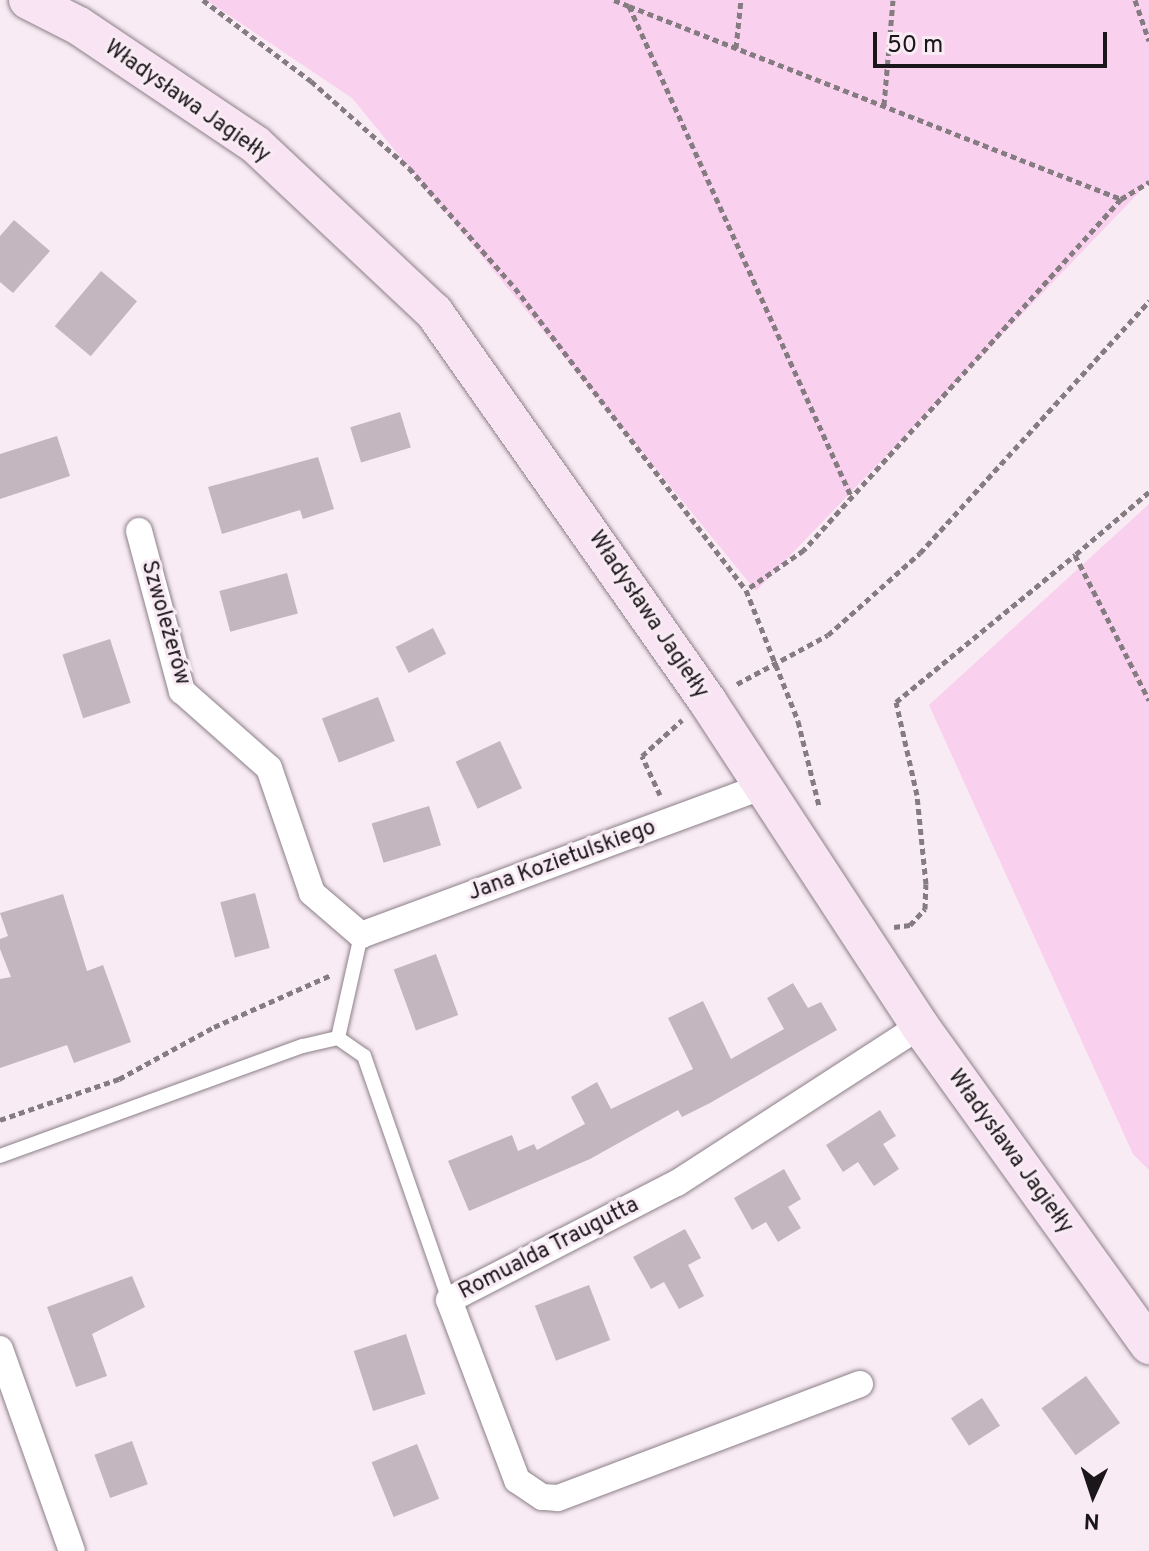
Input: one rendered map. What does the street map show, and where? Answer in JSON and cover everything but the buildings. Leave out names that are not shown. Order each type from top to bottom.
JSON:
[{"type":"main road","name":"Władysława Jagiełły","points":[[28,0],[79,26],[256,145],[434,312],[708,702],[920,1026],[1149,1345]]},
{"type":"street","name":"Szwoleżerów","points":[[139,531],[182,691],[269,768],[312,893],[361,935]]},
{"type":"street","name":"Jana Kozietulskiego","points":[[361,935],[763,786]]},
{"type":"street","name":"Romualda Traugutta","points":[[860,1384],[558,1498],[542,1497],[517,1480],[449,1300],[677,1183],[920,1026]]},
{"type":"street","points":[[0,1349],[72,1551]]},
{"type":"lane","points":[[338,1038],[361,935]]},
{"type":"lane","points":[[0,1156],[303,1046],[338,1038],[364,1056],[449,1300]]},
{"type":"path","points":[[203,0],[311,81],[409,168],[515,288],[746,590],[778,662],[820,810]]},
{"type":"path","points":[[614,0],[1121,199]]},
{"type":"path","points":[[736,48],[741,0]]},
{"type":"path","points":[[884,105],[893,0]]},
{"type":"path","points":[[1135,0],[1149,41]]},
{"type":"path","points":[[629,6],[852,498]]},
{"type":"path","points":[[746,590],[804,550],[1121,199],[1149,182]]},
{"type":"path","points":[[708,702],[828,635],[920,553],[1149,301]]},
{"type":"path","points":[[883,923],[910,925],[925,909],[917,795],[896,702],[1149,492]]},
{"type":"path","points":[[1075,555],[1149,700]]},
{"type":"shaded area","points":[[206,0],[1149,0],[1149,182],[756,591],[352,98]]},
{"type":"shaded area","points":[[1149,504],[1149,1170],[1133,1154],[929,705]]}]
